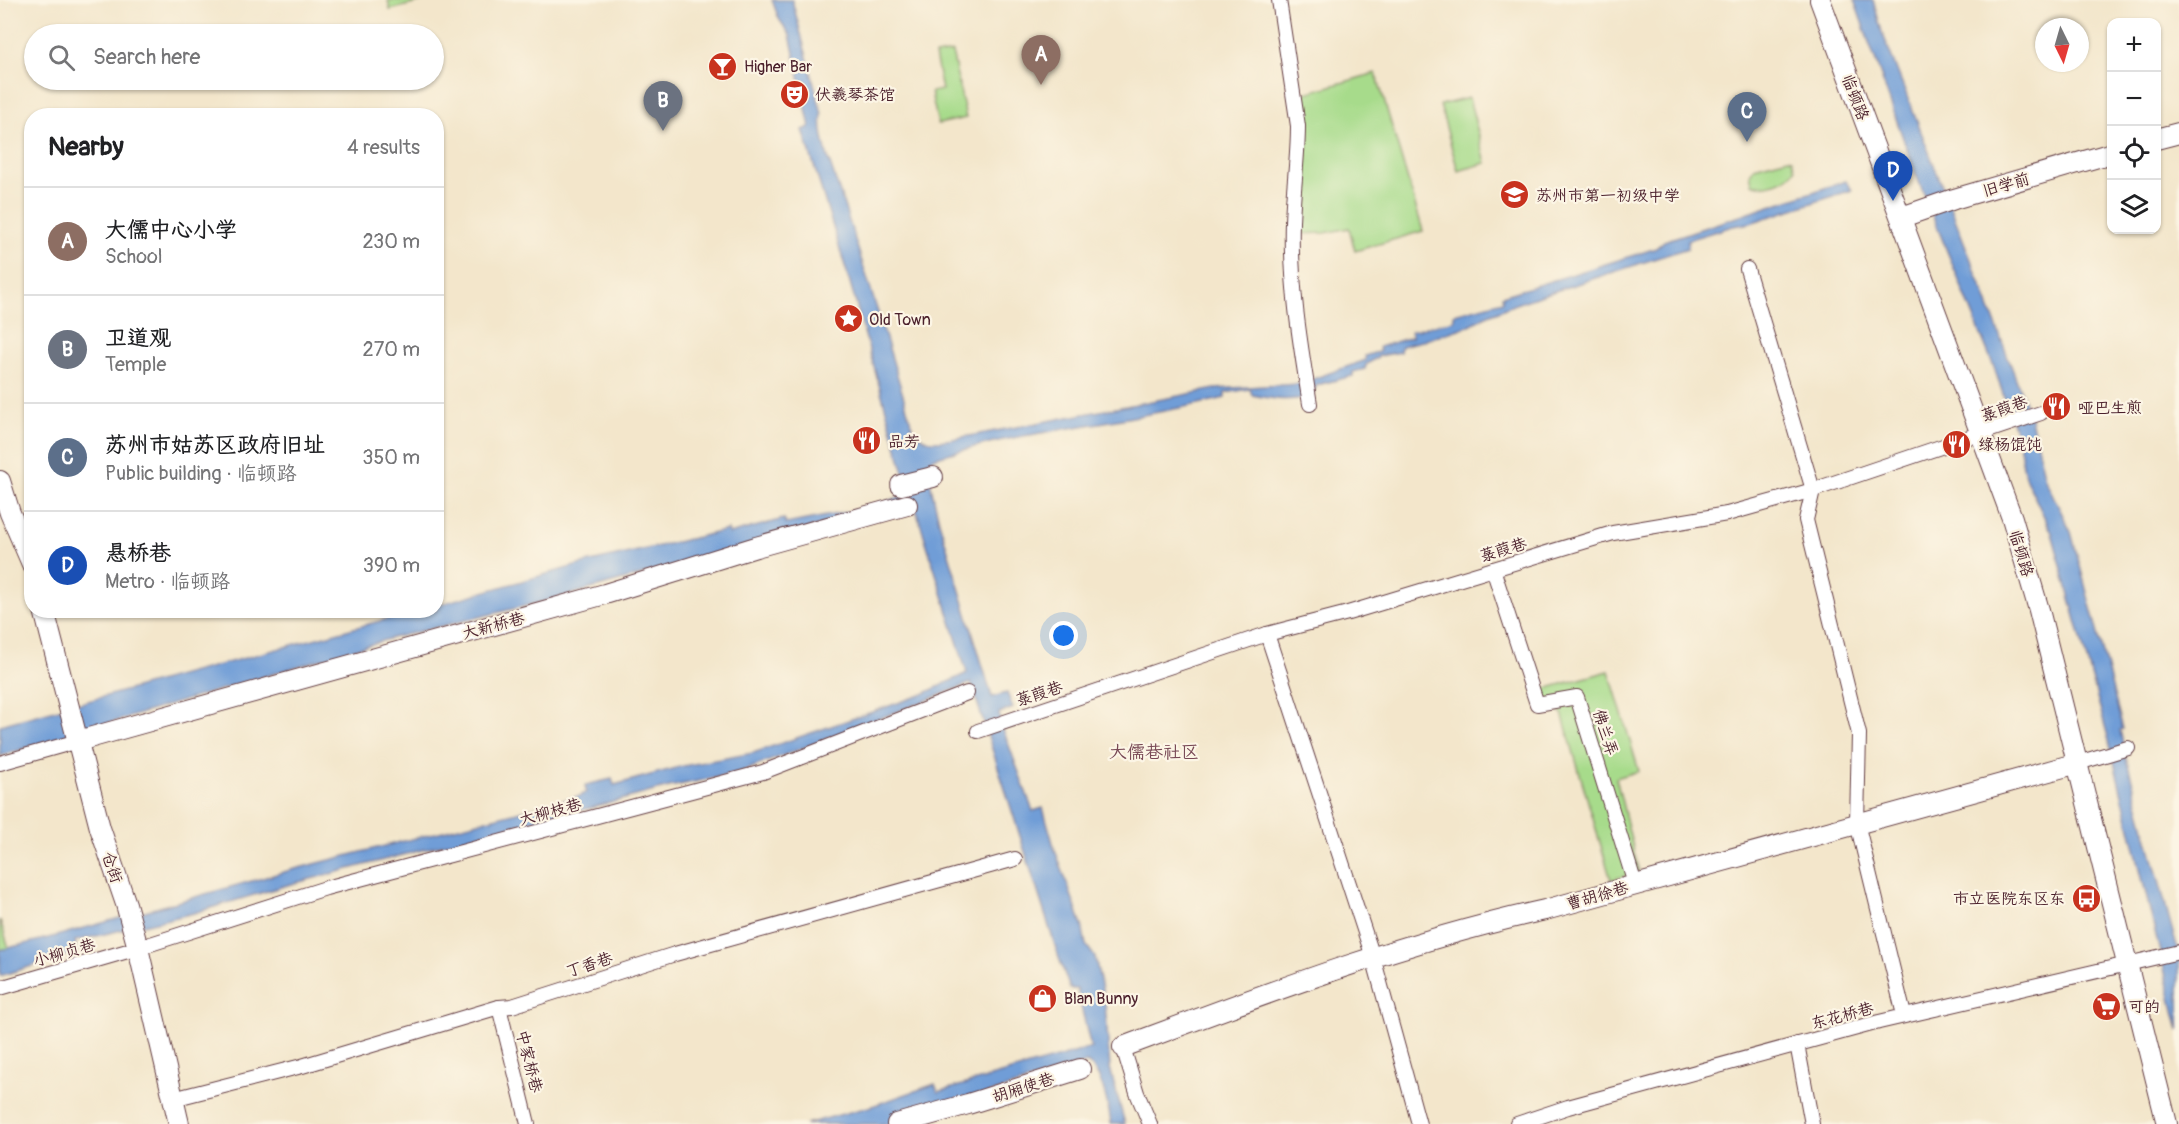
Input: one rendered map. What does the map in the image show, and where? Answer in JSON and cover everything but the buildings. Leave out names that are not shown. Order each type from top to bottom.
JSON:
[{"type":"street","points":[[1279,0],[1298,126],[1292,236],[1294,303],[1310,401]]},
{"type":"street","name":"临顿路","points":[[1820,0],[2012,519],[2039,610],[2167,1124]]},
{"type":"street","points":[[2161,138],[2179,133]]},
{"type":"street","name":"旧学前","points":[[1902,217],[1954,199],[2107,154]]},
{"type":"street","points":[[1747,269],[1813,490],[1806,520],[1860,734],[1857,823],[1904,1016]]},
{"type":"street","name":"菉葭巷","points":[[980,731],[1267,634],[1348,613],[1613,533],[1727,514],[1813,490],[2037,415]]},
{"type":"street","points":[[904,484],[933,477]]},
{"type":"street","points":[[0,481],[24,545]]},
{"type":"street","name":"大新桥巷","points":[[77,738],[605,594],[756,547],[907,505]]},
{"type":"street","name":"佛兰弄","points":[[1492,569],[1537,704],[1577,697],[1635,884]]},
{"type":"street","name":"仓街","points":[[46,618],[100,828],[126,904],[138,948],[179,1124]]},
{"type":"street","points":[[1267,634],[1373,957],[1419,1124]]},
{"type":"street","name":"大柳枝巷","points":[[138,948],[326,888],[763,772],[967,693]]},
{"type":"street","points":[[0,763],[77,738]]},
{"type":"street","points":[[2078,763],[2128,748]]},
{"type":"street","name":"曹胡徐巷","points":[[1123,1047],[1302,980],[1482,924],[1545,910],[2078,763]]},
{"type":"street","name":"丁香巷","points":[[173,1099],[302,1066],[499,1007],[512,1006],[675,954],[1015,858]]},
{"type":"street","name":"小柳贞巷","points":[[0,987],[138,948]]},
{"type":"street","name":"东花桥巷","points":[[1517,1124],[1568,1107],[1904,1016],[2179,952]]},
{"type":"street","name":"中家桥巷","points":[[499,1007],[528,1124]]},
{"type":"street","points":[[1797,1044],[1812,1124]]},
{"type":"street","points":[[1123,1047],[1137,1093],[1150,1124]]},
{"type":"street","name":"胡厢使巷","points":[[897,1124],[1080,1069]]},
{"type":"green space","points":[[388,0],[428,0],[390,10]]},
{"type":"green space","points":[[952,52],[966,118],[938,124],[931,92],[942,90],[935,55]]},
{"type":"green space","points":[[1376,73],[1423,231],[1355,251],[1349,228],[1325,233],[1295,234],[1306,147],[1302,94]]},
{"type":"green space","points":[[1469,98],[1486,163],[1458,171],[1440,105]]},
{"type":"green space","points":[[1788,158],[1792,159],[1795,169],[1788,177],[1769,185],[1752,183],[1750,174],[1754,167]]},
{"type":"green space","points":[[1609,671],[1639,771],[1616,778],[1639,872],[1611,880],[1562,713],[1541,705],[1537,691]]},
{"type":"green space","points":[[0,920],[9,948],[0,950]]},
{"type":"water","points":[[772,0],[792,0],[822,114],[822,134],[828,157],[878,311],[911,423],[915,432],[928,440],[952,439],[1215,389],[1299,384],[1366,360],[1365,356],[1380,351],[1379,347],[1412,337],[1411,331],[1454,320],[1454,314],[1503,301],[1502,296],[1656,248],[1664,241],[1846,181],[1852,190],[1750,223],[1687,240],[1688,248],[1518,303],[1468,326],[1401,346],[1400,352],[1379,356],[1366,365],[1365,369],[1353,372],[1353,376],[1317,385],[1312,395],[1282,400],[1252,395],[1250,389],[1225,393],[1225,398],[1146,415],[1003,440],[933,458],[928,462],[927,468],[939,521],[992,697],[1007,693],[1013,708],[999,713],[1000,721],[1033,811],[1043,808],[1055,850],[1082,925],[1086,945],[1095,957],[1105,1003],[1110,1068],[1125,1124],[1111,1124],[1100,1080],[1096,1072],[1086,1063],[892,1124],[806,1124],[872,1106],[935,1084],[938,1092],[1091,1048],[1077,989],[1070,989],[1059,958],[971,683],[738,773],[669,787],[560,814],[284,886],[194,913],[75,941],[77,952],[0,976],[0,950],[291,870],[580,796],[586,792],[585,785],[612,779],[614,785],[683,766],[753,753],[921,695],[967,673],[913,500],[554,599],[392,638],[0,756],[0,725],[390,618],[444,618],[444,603],[582,564],[728,530],[729,534],[784,519],[786,524],[862,509],[910,494],[849,279],[803,130],[810,127],[790,35],[779,19]]},
{"type":"water","points":[[1854,0],[1873,0],[1882,32],[2031,419],[2045,479],[2071,532],[2123,729],[2120,730],[2125,754],[2179,955],[2179,1031],[2108,737],[2052,533],[2025,477],[2019,442],[1994,367],[1915,172]]},
{"type":"place","name":"Higher Bar","points":[[723,66]]},
{"type":"place","name":"大儒中心小学","points":[[1041,85]]},
{"type":"place","name":"伏羲琴茶馆","points":[[794,94]]},
{"type":"place","name":"卫道观","points":[[663,131]]},
{"type":"place","name":"苏州市姑苏区政府旧址","points":[[1747,142]]},
{"type":"place","name":"苏州市第一初级中学","points":[[1515,195]]},
{"type":"place","name":"悬桥巷","points":[[1893,201]]},
{"type":"place","name":"Old Town","points":[[848,319]]},
{"type":"place","name":"哑巴生煎","points":[[2057,407]]},
{"type":"place","name":"品芳","points":[[867,441]]},
{"type":"place","name":"绿杨馄饨","points":[[1957,444]]},
{"type":"place","name":"市立医院东区东","points":[[2086,898]]},
{"type":"place","name":"Blan Bunny","points":[[1043,998]]},
{"type":"place","name":"可的","points":[[2107,1006]]},
{"type":"district","name":"大儒巷社区","points":[[1154,752]]}]
